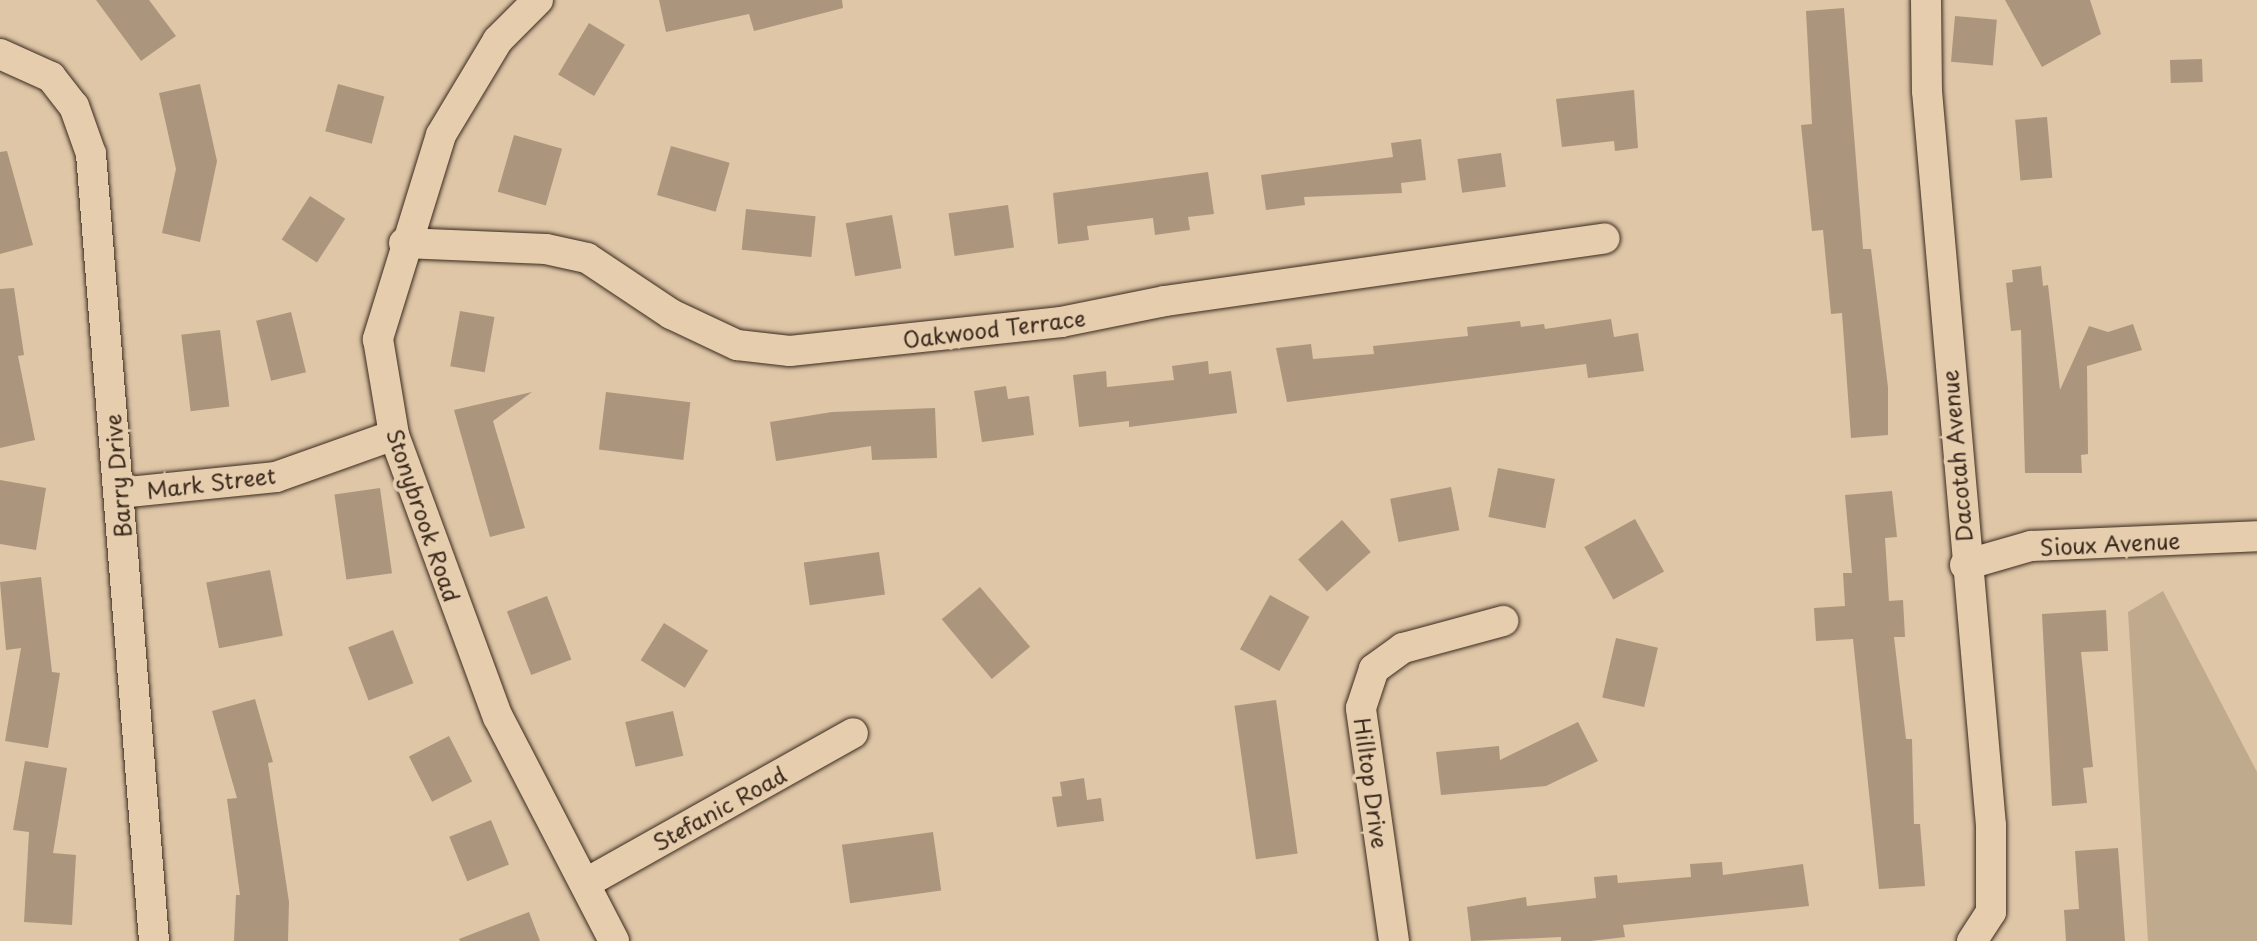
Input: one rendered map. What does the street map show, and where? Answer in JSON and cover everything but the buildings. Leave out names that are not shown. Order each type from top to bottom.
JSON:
[{"type":"street","name":"Stonybrook Road","points":[[538,0],[498,40],[441,135],[404,243],[378,339],[394,435],[498,717],[614,941]]},
{"type":"street","name":"Dacotah Avenue","points":[[1926,0],[1927,91],[1965,565],[1991,825],[1991,912],[1972,941]]},
{"type":"street","name":"Barry Drive","points":[[0,54],[51,77],[74,106],[91,154],[154,941]]},
{"type":"street","name":"Oakwood Terrace","points":[[404,243],[546,249],[587,258],[671,314],[737,345],[790,351],[1061,322],[1165,301],[1605,238]]},
{"type":"street","name":"Mark Street","points":[[119,493],[276,477],[394,435]]},
{"type":"street","name":"Sioux Avenue","points":[[1965,565],[2031,546],[2257,536]]},
{"type":"street","name":"Hilltop Drive","points":[[1394,941],[1361,708],[1374,669],[1403,648],[1503,621]]},
{"type":"street","name":"Stefanic Road","points":[[586,883],[853,733]]},
{"type":"shaded area","points":[[2163,591],[2257,772],[2257,941],[2148,941],[2128,612]]}]
